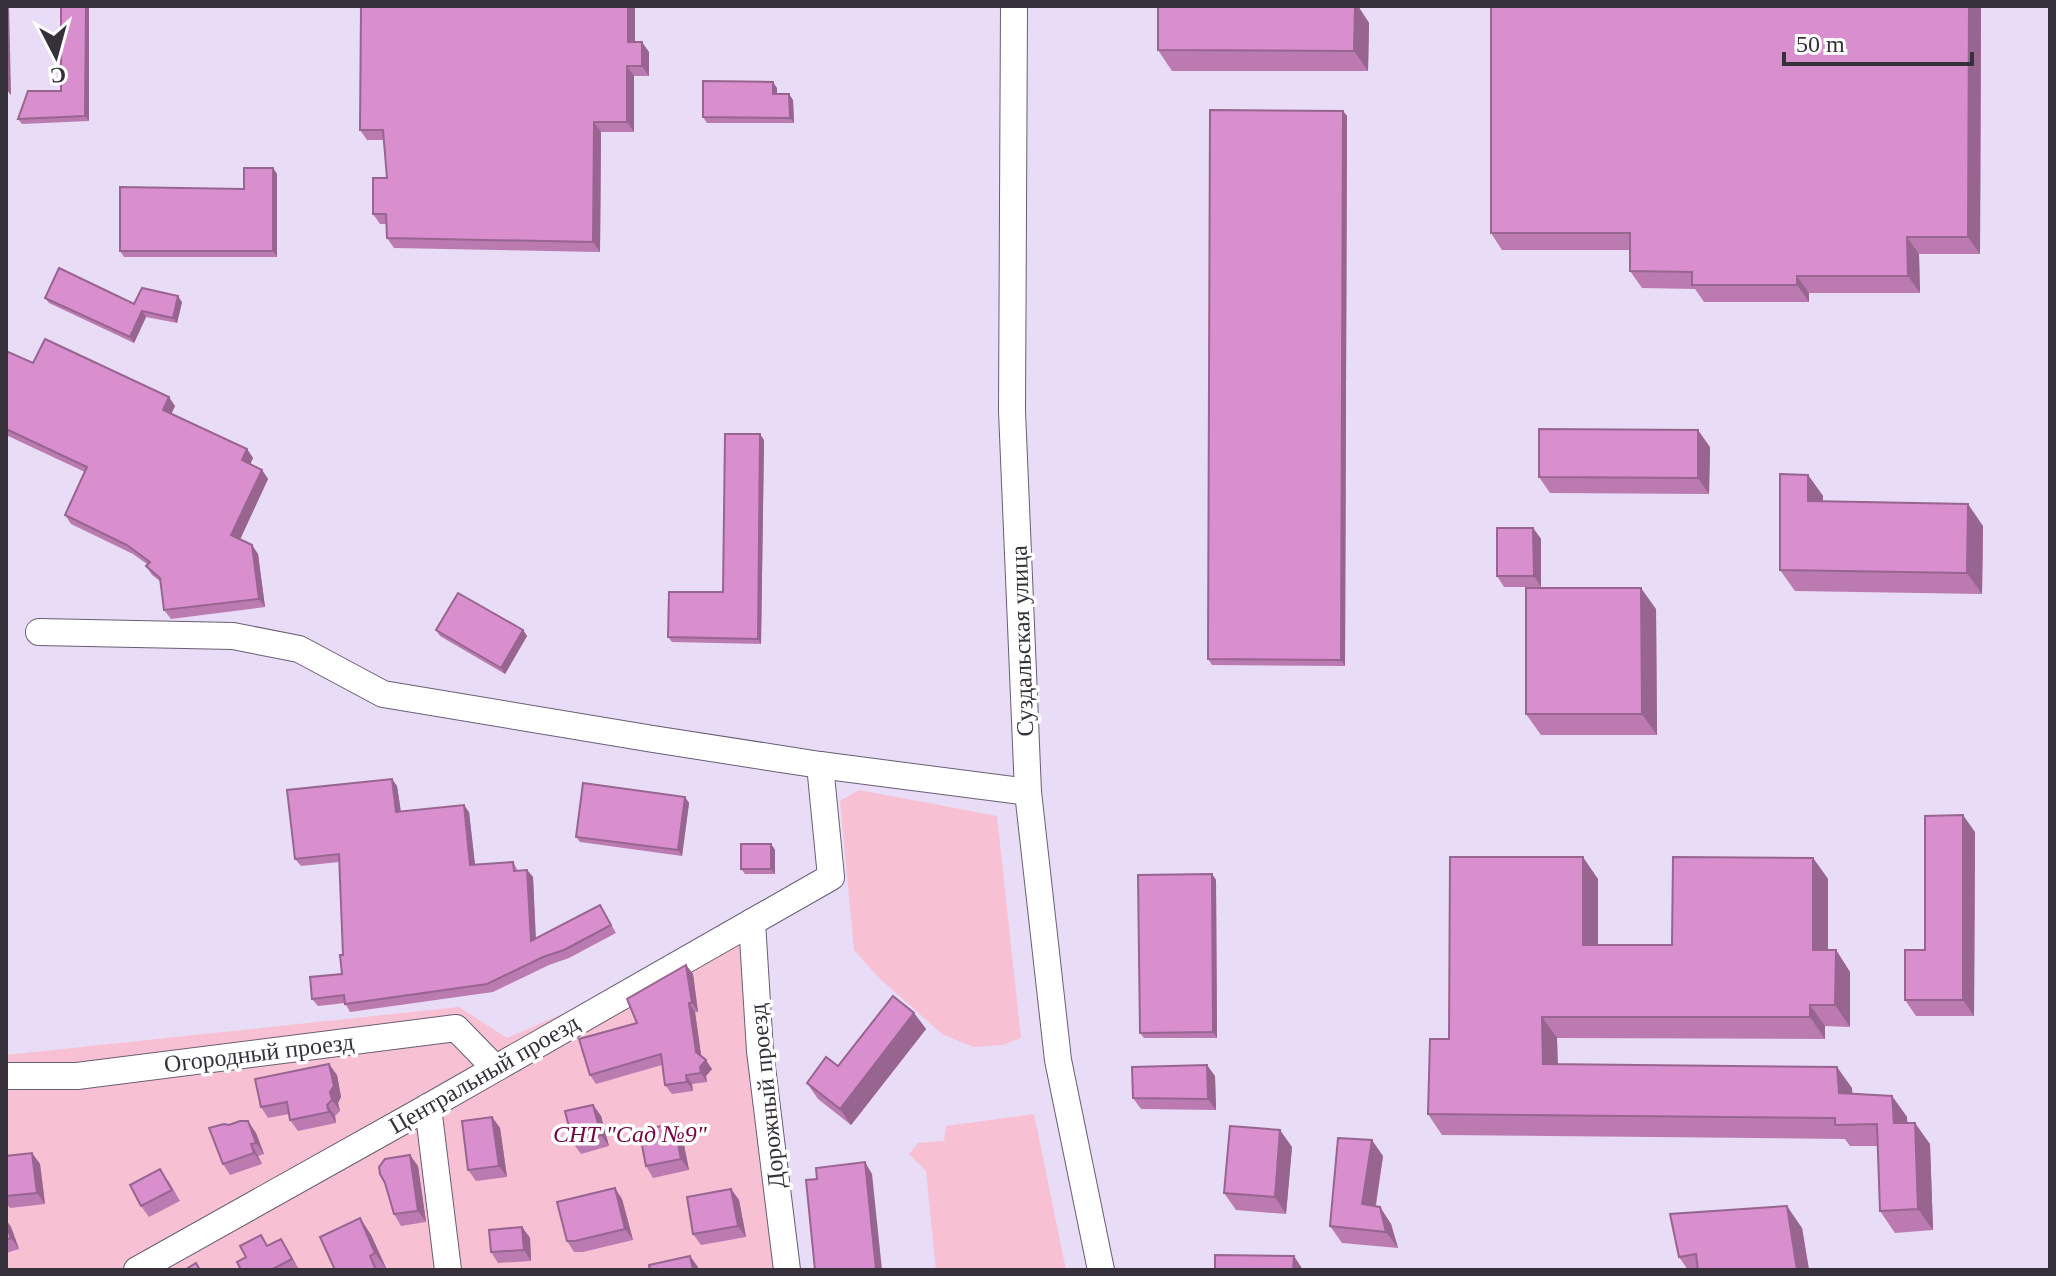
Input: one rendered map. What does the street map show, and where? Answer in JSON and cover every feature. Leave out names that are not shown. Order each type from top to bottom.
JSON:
[{"type":"street","name":"Суздальская улица","points":[[1014,6],[1012,411],[1028,792],[1058,1060],[1101,1270]]},
{"type":"street","points":[[39,632],[233,636],[299,649],[383,694],[820,765],[1028,792]]},
{"type":"street","name":"Центральный проезд","points":[[137,1270],[831,877],[820,765]]},
{"type":"street","name":"Дорожный проезд","points":[[752,922],[760,1051],[787,1270]]},
{"type":"street","name":"Огородный проезд","points":[[6,1076],[77,1076],[456,1028],[495,1068]]},
{"type":"street","points":[[428,1107],[448,1270]]},
{"type":"green space","points":[[859,790],[997,816],[1021,1038],[1003,1045],[973,1047],[942,1034],[878,977],[854,950],[840,801]]},
{"type":"green space","name":"СНТ \"Сад №9\"","points":[[744,935],[786,1270],[6,1270],[6,1055],[459,1007],[507,1038]]},
{"type":"green space","points":[[1034,1114],[1066,1270],[936,1270],[926,1171],[909,1154],[918,1143],[944,1141],[946,1126]]},
{"type":"building","points":[[61,6],[86,6],[85,116],[18,119],[28,91],[61,91]]},
{"type":"building","points":[[361,6],[628,6],[628,42],[642,42],[642,66],[627,66],[627,122],[594,122],[593,242],[387,238],[386,214],[373,214],[373,178],[387,178],[383,130],[360,130]]},
{"type":"building","points":[[1158,6],[1355,6],[1354,51],[1158,50]]},
{"type":"building","points":[[1491,6],[1969,6],[1968,237],[1907,237],[1908,276],[1797,276],[1797,285],[1692,285],[1692,272],[1630,271],[1630,233],[1491,233]]},
{"type":"building","points":[[703,81],[773,82],[773,94],[789,94],[790,118],[703,117]]},
{"type":"building","points":[[1210,110],[1343,111],[1341,660],[1208,659]]},
{"type":"building","points":[[244,168],[273,168],[273,251],[120,251],[120,187],[244,189]]},
{"type":"building","points":[[59,268],[134,304],[142,288],[178,296],[173,318],[142,311],[130,337],[45,298]]},
{"type":"building","points":[[45,339],[169,397],[163,410],[247,449],[242,460],[262,470],[231,535],[252,545],[259,599],[164,610],[160,578],[146,566],[150,562],[127,545],[65,515],[87,467],[6,429],[6,351],[33,363]]},
{"type":"building","points":[[1539,429],[1698,430],[1698,478],[1539,477]]},
{"type":"building","points":[[725,434],[760,434],[758,639],[668,637],[669,592],[723,592]]},
{"type":"building","points":[[1780,474],[1808,475],[1808,501],[1968,504],[1967,573],[1780,570]]},
{"type":"building","points":[[1497,528],[1533,528],[1534,576],[1497,576]]},
{"type":"building","points":[[1526,588],[1641,588],[1642,714],[1526,714]]},
{"type":"building","points":[[458,593],[523,630],[501,668],[436,630]]},
{"type":"building","points":[[392,779],[396,812],[464,805],[470,865],[513,862],[514,871],[527,870],[531,941],[600,905],[611,925],[487,984],[345,1004],[344,995],[312,999],[310,977],[342,974],[339,854],[295,859],[287,790]]},
{"type":"building","points":[[583,783],[685,797],[678,850],[576,837]]},
{"type":"building","points":[[1963,815],[1963,1000],[1905,1000],[1905,950],[1925,950],[1925,816]]},
{"type":"building","points":[[741,844],[771,844],[771,869],[741,869]]},
{"type":"building","points":[[1450,857],[1583,857],[1583,945],[1672,945],[1673,857],[1813,858],[1813,950],[1836,950],[1835,1005],[1810,1005],[1810,1017],[1542,1017],[1543,1064],[1837,1067],[1839,1093],[1892,1096],[1894,1123],[1915,1123],[1918,1209],[1880,1211],[1877,1124],[1835,1125],[1835,1118],[1428,1114],[1430,1039],[1449,1039]]},
{"type":"building","points":[[1212,874],[1213,1032],[1140,1033],[1138,875]]},
{"type":"building","points":[[686,965],[696,1052],[706,1060],[700,1067],[701,1073],[686,1075],[687,1082],[665,1085],[661,1054],[590,1075],[579,1039],[637,1023],[627,999]]},
{"type":"building","points":[[893,996],[914,1013],[840,1109],[807,1083],[826,1057],[838,1066]]},
{"type":"building","points":[[329,1064],[334,1086],[330,1092],[332,1100],[327,1105],[329,1112],[290,1120],[287,1102],[261,1107],[255,1079]]},
{"type":"building","points":[[1207,1065],[1208,1099],[1133,1098],[1132,1067]]},
{"type":"building","points":[[593,1105],[601,1135],[573,1143],[565,1111]]},
{"type":"building","points":[[492,1117],[499,1166],[468,1170],[462,1121]]},
{"type":"building","points":[[248,1121],[256,1143],[251,1144],[254,1153],[223,1164],[209,1128]]},
{"type":"building","points":[[674,1124],[681,1159],[646,1166],[639,1130]]},
{"type":"building","points":[[1230,1126],[1280,1130],[1275,1197],[1224,1193]]},
{"type":"building","points":[[1338,1138],[1372,1140],[1362,1204],[1380,1207],[1386,1232],[1330,1226]]},
{"type":"building","points":[[32,1153],[37,1193],[6,1196],[6,1156]]},
{"type":"building","points":[[410,1155],[418,1211],[394,1214],[379,1167],[385,1159]]},
{"type":"building","points":[[865,1162],[876,1270],[815,1270],[806,1180],[817,1179],[816,1168]]},
{"type":"building","points":[[160,1169],[172,1190],[141,1206],[130,1185]]},
{"type":"building","points":[[615,1188],[625,1229],[567,1241],[557,1202]]},
{"type":"building","points":[[731,1189],[738,1226],[693,1234],[687,1197]]},
{"type":"building","points":[[1787,1206],[1797,1270],[1698,1270],[1696,1254],[1679,1257],[1670,1214]]},
{"type":"building","points":[[360,1218],[375,1253],[370,1256],[376,1270],[335,1270],[320,1237]]},
{"type":"building","points":[[522,1227],[524,1250],[491,1252],[489,1230]]},
{"type":"building","points":[[261,1235],[267,1246],[281,1239],[292,1259],[271,1270],[241,1270],[237,1262],[246,1257],[240,1246]]},
{"type":"building","points":[[1215,1255],[1294,1256],[1293,1270],[1215,1270]]},
{"type":"building","points":[[690,1256],[693,1270],[650,1270],[649,1265]]},
{"type":"building","points":[[196,1263],[200,1270],[185,1270]]}]
